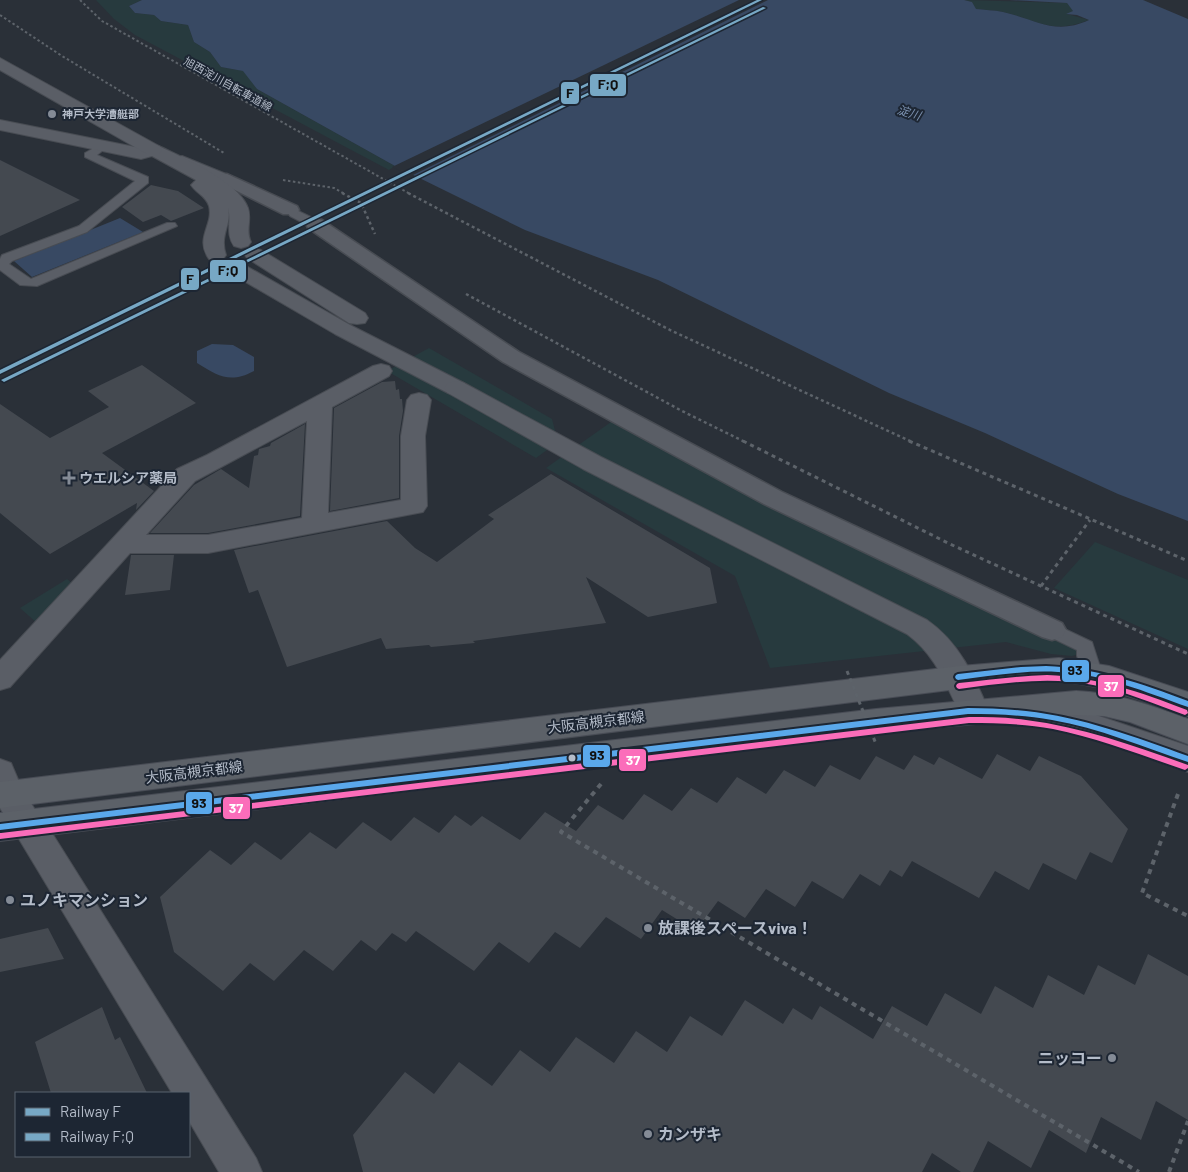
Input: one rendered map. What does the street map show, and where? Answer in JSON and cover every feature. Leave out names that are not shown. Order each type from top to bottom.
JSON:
[{"type":"main road","name":"大阪高槻京都線","points":[[3,787],[960,677],[1058,669],[1092,673],[1150,689],[1188,704]]},
{"type":"main road","points":[[14,825],[876,720],[1076,703],[1104,704],[1135,711],[1188,732]]},
{"type":"street","points":[[0,63],[153,150],[183,165],[232,199],[239,210],[236,233],[247,248],[395,343],[456,388]]},
{"type":"street","points":[[0,125],[141,154],[153,150]]},
{"type":"street","points":[[153,150],[173,168],[207,190],[217,202],[220,214],[212,243],[224,260],[282,297],[456,388],[592,463],[917,627],[940,645],[981,711],[1025,712],[1068,720],[1118,734],[1188,760]]},
{"type":"street","points":[[227,179],[292,212]]},
{"type":"street","points":[[315,224],[511,357],[773,498],[1052,630]]},
{"type":"street","points":[[0,679],[186,475],[320,406],[381,371]]},
{"type":"street","points":[[123,544],[208,544],[414,506],[413,436],[419,400]]},
{"type":"street","points":[[315,523],[320,406]]},
{"type":"street","points":[[3,787],[14,825],[189,1092]]},
{"type":"street","points":[[190,1093],[242,1172]]},
{"type":"lane","points":[[101,147],[89,154],[122,172],[144,180],[126,191],[100,217],[84,228],[7,258],[2,265],[25,282],[32,283],[172,226]]},
{"type":"lane","points":[[153,150],[184,159],[227,179]]},
{"type":"lane","points":[[292,212],[315,224]]},
{"type":"lane","points":[[1052,630],[1086,647],[1086,656],[1092,673]]},
{"type":"path","name":"旭西淀川自転車道線","points":[[80,0],[102,22],[374,172],[669,329],[841,411],[1188,561]]},
{"type":"path","points":[[0,15],[62,56],[229,156]]},
{"type":"path","points":[[280,179],[334,188],[361,203],[376,238]]},
{"type":"path","points":[[464,293],[682,411],[942,540],[1188,654]]},
{"type":"path","points":[[1034,589],[1040,585],[1090,520]]},
{"type":"path","points":[[847,671],[876,744]]},
{"type":"path","points":[[601,786],[561,832],[1139,1172]]},
{"type":"path","points":[[1178,794],[1142,893],[1188,916]]},
{"type":"path","points":[[1169,1172],[1188,1121]]},
{"type":"green space","points":[[96,0],[142,0],[129,6],[135,13],[154,15],[161,21],[188,25],[194,42],[210,52],[221,67],[244,71],[257,89],[395,166],[389,170],[135,35],[114,19]]},
{"type":"green space","points":[[964,0],[1067,3],[1074,11],[1067,14],[1089,20],[1064,26],[1045,25],[1003,12],[975,9],[972,2]]},
{"type":"green space","points":[[429,348],[552,419],[558,442],[536,458],[387,371]]},
{"type":"green space","points":[[611,422],[774,509],[1083,653],[1072,656],[1051,654],[1006,642],[770,668],[735,576],[546,468]]},
{"type":"green space","points":[[1095,542],[1188,580],[1188,649],[1054,588]]},
{"type":"green space","points":[[67,579],[73,584],[37,623],[20,608]]},
{"type":"water","name":"淀川","points":[[142,0],[964,0],[972,2],[976,9],[1003,12],[1045,25],[1065,26],[1077,25],[1089,20],[1077,15],[1066,14],[1073,11],[1067,3],[1009,0],[1143,0],[1188,19],[1188,521],[1118,494],[985,433],[889,393],[658,280],[525,230],[395,166],[257,89],[243,71],[221,67],[210,52],[194,42],[188,25],[161,21],[154,15],[135,13],[129,6]]},
{"type":"water","points":[[120,218],[143,232],[32,277],[14,261]]},
{"type":"water","points":[[212,344],[233,345],[254,357],[254,371],[231,378],[211,372],[197,363],[197,351]]},
{"type":"pier","points":[[739,0],[768,0],[411,176],[392,167]]},
{"type":"building","points":[[0,160],[80,200],[0,236]]},
{"type":"building","points":[[151,185],[178,191],[204,208],[171,221],[161,215],[143,222],[122,207]]},
{"type":"building","name":"ウエルシア薬局","points":[[142,365],[196,403],[102,453],[154,491],[136,510],[137,503],[50,554],[0,513],[0,404],[50,438],[109,407],[88,391]]},
{"type":"building","points":[[395,381],[396,390],[399,389],[400,399],[402,399],[403,411],[399,436],[399,498],[330,511],[334,408],[382,382]]},
{"type":"building","points":[[305,424],[300,516],[208,533],[150,533],[194,485],[221,469],[249,488],[254,456],[258,455],[259,449],[270,446],[271,443]]},
{"type":"building","points":[[551,474],[710,568],[717,603],[648,617],[586,577],[606,623],[473,641],[475,643],[431,647],[429,645],[386,649],[381,638],[287,667],[258,590],[249,593],[234,550],[387,521],[415,548],[437,562],[494,519],[488,515]]},
{"type":"building","points":[[131,555],[174,555],[170,590],[125,595]]},
{"type":"building","points":[[997,754],[1030,771],[1039,756],[1081,776],[1128,829],[1112,863],[1090,852],[1076,880],[1043,863],[1029,890],[995,871],[979,898],[912,861],[902,877],[890,870],[880,886],[860,874],[843,899],[812,881],[795,907],[766,889],[745,918],[718,901],[696,931],[662,910],[641,939],[606,917],[580,948],[555,932],[529,963],[499,942],[474,971],[416,931],[406,942],[392,933],[376,951],[361,940],[333,971],[304,950],[274,981],[250,963],[223,991],[174,952],[160,897],[210,850],[231,865],[255,842],[281,860],[310,832],[336,849],[363,822],[391,841],[414,817],[439,833],[455,815],[471,826],[482,816],[520,840],[545,812],[576,831],[598,805],[623,820],[644,794],[672,811],[691,788],[717,803],[737,777],[766,794],[784,770],[815,787],[830,765],[860,780],[876,756],[904,770],[914,755],[934,765],[939,757],[982,779]]},
{"type":"building","points":[[48,928],[64,959],[0,972],[0,939]]},
{"type":"building","points":[[1148,954],[1188,976],[1188,1120],[1156,1101],[1141,1140],[1101,1117],[1086,1153],[1049,1130],[1031,1168],[988,1141],[973,1172],[961,1172],[932,1153],[922,1172],[363,1172],[353,1135],[405,1072],[434,1094],[459,1062],[492,1086],[520,1050],[550,1072],[576,1037],[614,1063],[636,1031],[667,1052],[690,1016],[722,1036],[745,1000],[783,1024],[793,1008],[812,1020],[820,1006],[873,1039],[892,1006],[927,1026],[945,993],[981,1014],[995,986],[1033,1008],[1048,975],[1084,995],[1098,965],[1135,985]]},
{"type":"building","points":[[102,1007],[115,1040],[120,1037],[147,1092],[51,1092],[35,1042]]},
{"type":"rail line","name":"F","points":[[0,372],[760,0]]},
{"type":"rail line","name":"F;Q","points":[[4,380],[764,8]]},
{"type":"transit line","name":"93","points":[[958,677],[1033,669],[1075,670],[1124,681],[1188,704]]},
{"type":"transit line","name":"37","points":[[959,686],[1034,678],[1075,679],[1107,685],[1185,712]]},
{"type":"transit line","name":"93","points":[[0,827],[968,711],[1026,713],[1054,718],[1107,731],[1188,759]]},
{"type":"transit line","name":"37","points":[[1,836],[969,720],[1026,722],[1053,727],[1132,748],[1185,767]]},
{"type":"place","name":"神戸大学漕艇部","points":[[52,114]]},
{"type":"place","name":"ウエルシア薬局","points":[[69,478]]},
{"type":"place","name":"ユノキマンション","points":[[10,900]]},
{"type":"place","name":"放課後スペースviva！","points":[[648,928]]},
{"type":"place","name":"ニッコー","points":[[1112,1058]]},
{"type":"place","name":"カンザキ","points":[[648,1134]]}]
